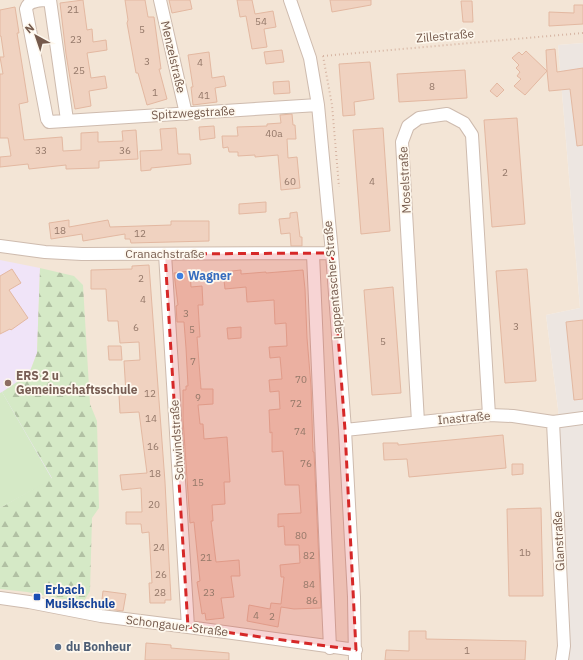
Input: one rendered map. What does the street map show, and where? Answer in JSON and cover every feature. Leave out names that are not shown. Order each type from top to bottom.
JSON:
[{"type":"street","name":"Spitzwegstraße","points":[[44,0],[29,3],[26,9],[49,122],[318,105]]},
{"type":"street","points":[[50,0],[67,120]]},
{"type":"street","name":"Menzelstraße","points":[[160,0],[186,114]]},
{"type":"street","name":"Lappentascher Straße","points":[[290,0],[310,58],[318,105],[332,253],[345,430],[353,566],[356,655]]},
{"type":"street","name":"Moselstraße","points":[[418,422],[402,142],[408,126],[419,118],[446,114],[464,122],[472,135],[489,415]]},
{"type":"street","name":"Cranachstraße","points":[[0,246],[45,252],[82,254],[332,253]]},
{"type":"street","name":"Schwindstraße","points":[[165,254],[188,627]]},
{"type":"street","name":"Lappentascher Straße","points":[[313,254],[330,648]]},
{"type":"street","name":"Inastraße","points":[[345,430],[489,415],[513,416],[553,422],[583,418]]},
{"type":"street","name":"Glanstraße","points":[[553,422],[564,646],[562,660]]},
{"type":"street","name":"Schongauer Straße","points":[[0,598],[36,603],[101,616],[330,648],[356,655]]},
{"type":"path","name":"Zillestraße","points":[[310,58],[583,33]]},
{"type":"highlighted area","points":[[332,253],[345,430],[356,650],[188,627],[165,254]]},
{"type":"shaded area","points":[[0,0],[583,0],[583,43],[558,45],[580,308],[546,315],[558,409],[568,618],[567,660],[0,660]]},
{"type":"shaded area","points":[[583,43],[583,660],[567,660],[568,618],[558,409],[546,315],[580,308],[558,45]]},
{"type":"shaded area","name":"ERS 2 u Gemeinschaftsschule","points":[[0,260],[40,268],[37,353],[29,374],[52,479],[0,508]]},
{"type":"green space","points":[[40,268],[74,276],[83,285],[90,404],[97,421],[99,508],[92,518],[90,591],[83,603],[27,592],[0,589],[0,508],[52,478],[2,392],[29,374],[37,353]]},
{"type":"green space","points":[[2,392],[52,479],[0,508],[0,393]]},
{"type":"building","points":[[83,0],[87,30],[92,29],[93,42],[106,40],[107,50],[87,53],[91,78],[105,76],[107,88],[89,91],[91,106],[75,109],[66,54],[60,3]]},
{"type":"building","points":[[125,0],[145,0],[148,17],[154,17],[161,69],[159,69],[167,99],[147,105],[138,73],[136,73],[127,23],[128,20]]},
{"type":"building","points":[[169,0],[190,0],[192,9],[172,13]]},
{"type":"building","points":[[237,0],[252,0],[255,14],[273,11],[276,27],[264,29],[267,47],[252,49],[246,16],[240,17]]},
{"type":"building","points":[[330,0],[371,0],[371,5],[332,12]]},
{"type":"building","points":[[461,1],[472,1],[473,22],[463,22]]},
{"type":"building","points":[[574,5],[583,5],[583,24],[549,26],[549,12],[574,13]]},
{"type":"building","points":[[15,7],[19,33],[17,33],[28,102],[19,104],[24,140],[62,137],[63,151],[81,150],[81,133],[98,132],[98,142],[123,141],[122,131],[136,130],[138,159],[99,161],[99,168],[66,169],[66,165],[29,169],[28,164],[0,167],[0,157],[11,156],[8,138],[0,138],[0,74],[3,74],[0,57],[4,57],[0,36],[0,10]]},
{"type":"building","points":[[555,49],[557,72],[583,68],[583,145],[577,146],[570,89],[549,91],[546,50]]},
{"type":"building","points":[[282,50],[284,62],[266,64],[264,52]]},
{"type":"building","points":[[526,51],[547,71],[525,95],[514,86],[521,79],[517,76],[520,72],[516,68],[519,65],[512,58],[519,52],[522,55]]},
{"type":"building","points":[[209,52],[212,78],[224,76],[226,86],[215,88],[217,102],[193,105],[191,87],[193,87],[188,55]]},
{"type":"building","points":[[370,62],[374,99],[354,102],[355,115],[343,116],[339,64]]},
{"type":"building","points":[[465,70],[467,98],[399,102],[397,74]]},
{"type":"building","points":[[289,81],[290,93],[274,94],[273,82]]},
{"type":"building","points":[[497,83],[504,90],[497,97],[490,91]]},
{"type":"building","points":[[292,114],[293,125],[295,125],[296,139],[287,139],[288,158],[297,157],[300,188],[281,190],[278,155],[255,157],[255,155],[238,156],[238,152],[229,152],[228,147],[223,148],[222,136],[238,136],[237,127],[267,126],[267,124],[281,123],[280,115]]},
{"type":"building","points":[[517,118],[525,224],[492,227],[484,120]]},
{"type":"building","points":[[214,126],[215,138],[200,140],[199,127]]},
{"type":"building","points":[[176,128],[178,154],[190,154],[191,164],[151,168],[151,170],[141,171],[140,151],[162,150],[160,129]]},
{"type":"building","points":[[383,128],[390,231],[361,234],[353,130]]},
{"type":"building","points":[[266,202],[266,212],[239,214],[239,204]]},
{"type":"building","points":[[297,212],[300,237],[302,237],[302,246],[291,246],[290,233],[281,234],[279,219],[290,218],[290,213]]},
{"type":"building","points":[[69,220],[69,227],[108,220],[110,227],[171,225],[171,221],[209,221],[209,241],[131,243],[130,239],[125,239],[125,234],[83,241],[82,234],[51,239],[49,223]]},
{"type":"building","points":[[149,265],[165,482],[171,600],[165,600],[165,603],[150,603],[149,583],[152,583],[149,532],[142,533],[141,524],[126,524],[126,512],[142,512],[141,488],[122,490],[120,475],[147,473],[139,412],[120,413],[119,395],[126,394],[124,361],[140,360],[139,342],[120,343],[118,321],[108,321],[106,289],[91,289],[91,270],[132,269],[132,266]]},
{"type":"building","points":[[12,269],[21,283],[9,290],[28,318],[11,330],[10,329],[0,334],[0,276]]},
{"type":"building","points":[[527,269],[536,381],[505,383],[496,271]]},
{"type":"building","points":[[241,270],[241,274],[303,270],[305,289],[321,608],[294,609],[281,607],[278,627],[247,621],[249,605],[270,609],[271,603],[281,604],[284,577],[281,577],[280,565],[300,563],[299,545],[285,545],[284,526],[278,527],[278,514],[301,513],[299,485],[285,485],[283,451],[272,452],[272,432],[270,433],[269,410],[280,409],[279,391],[270,392],[269,380],[282,379],[280,357],[270,358],[269,347],[287,346],[286,323],[275,324],[274,300],[247,302],[246,287],[225,289],[223,272]]},
{"type":"building","points":[[190,271],[191,287],[202,286],[203,305],[198,305],[200,337],[197,337],[201,389],[213,389],[213,404],[198,405],[200,424],[203,424],[204,439],[227,437],[230,482],[224,482],[225,504],[212,505],[213,521],[211,521],[216,562],[239,560],[240,576],[231,576],[234,597],[221,598],[224,618],[206,620],[205,613],[202,614],[197,582],[200,581],[194,522],[190,523],[183,419],[183,390],[186,390],[186,386],[188,386],[186,348],[184,322],[177,322],[176,306],[178,305],[174,273]]},
{"type":"building","points":[[393,287],[401,393],[372,395],[364,290]]},
{"type":"building","points":[[583,320],[583,399],[574,400],[566,322]]},
{"type":"building","points":[[241,327],[241,338],[228,339],[227,328]]},
{"type":"building","points":[[108,346],[121,346],[122,360],[109,360]]},
{"type":"building","points":[[503,435],[506,468],[409,477],[407,459],[384,460],[383,443],[398,443],[398,445]]},
{"type":"building","points":[[512,464],[523,464],[523,474],[512,475]]},
{"type":"building","points":[[541,508],[543,596],[509,596],[507,509]]},
{"type":"building","points":[[103,591],[126,594],[123,611],[101,608]]},
{"type":"building","points":[[409,631],[426,631],[426,639],[526,641],[525,660],[385,660],[386,650],[409,651]]},
{"type":"building","points":[[146,643],[171,645],[171,648],[229,653],[229,660],[145,660]]},
{"type":"place","name":"Wagner","points":[[180,276]]},
{"type":"place","name":"ERS 2 u Gemeinschaftsschule","points":[[8,383]]},
{"type":"place","name":"Erbach Musikschule","points":[[37,597]]},
{"type":"place","name":"du Bonheur","points":[[58,647]]}]
